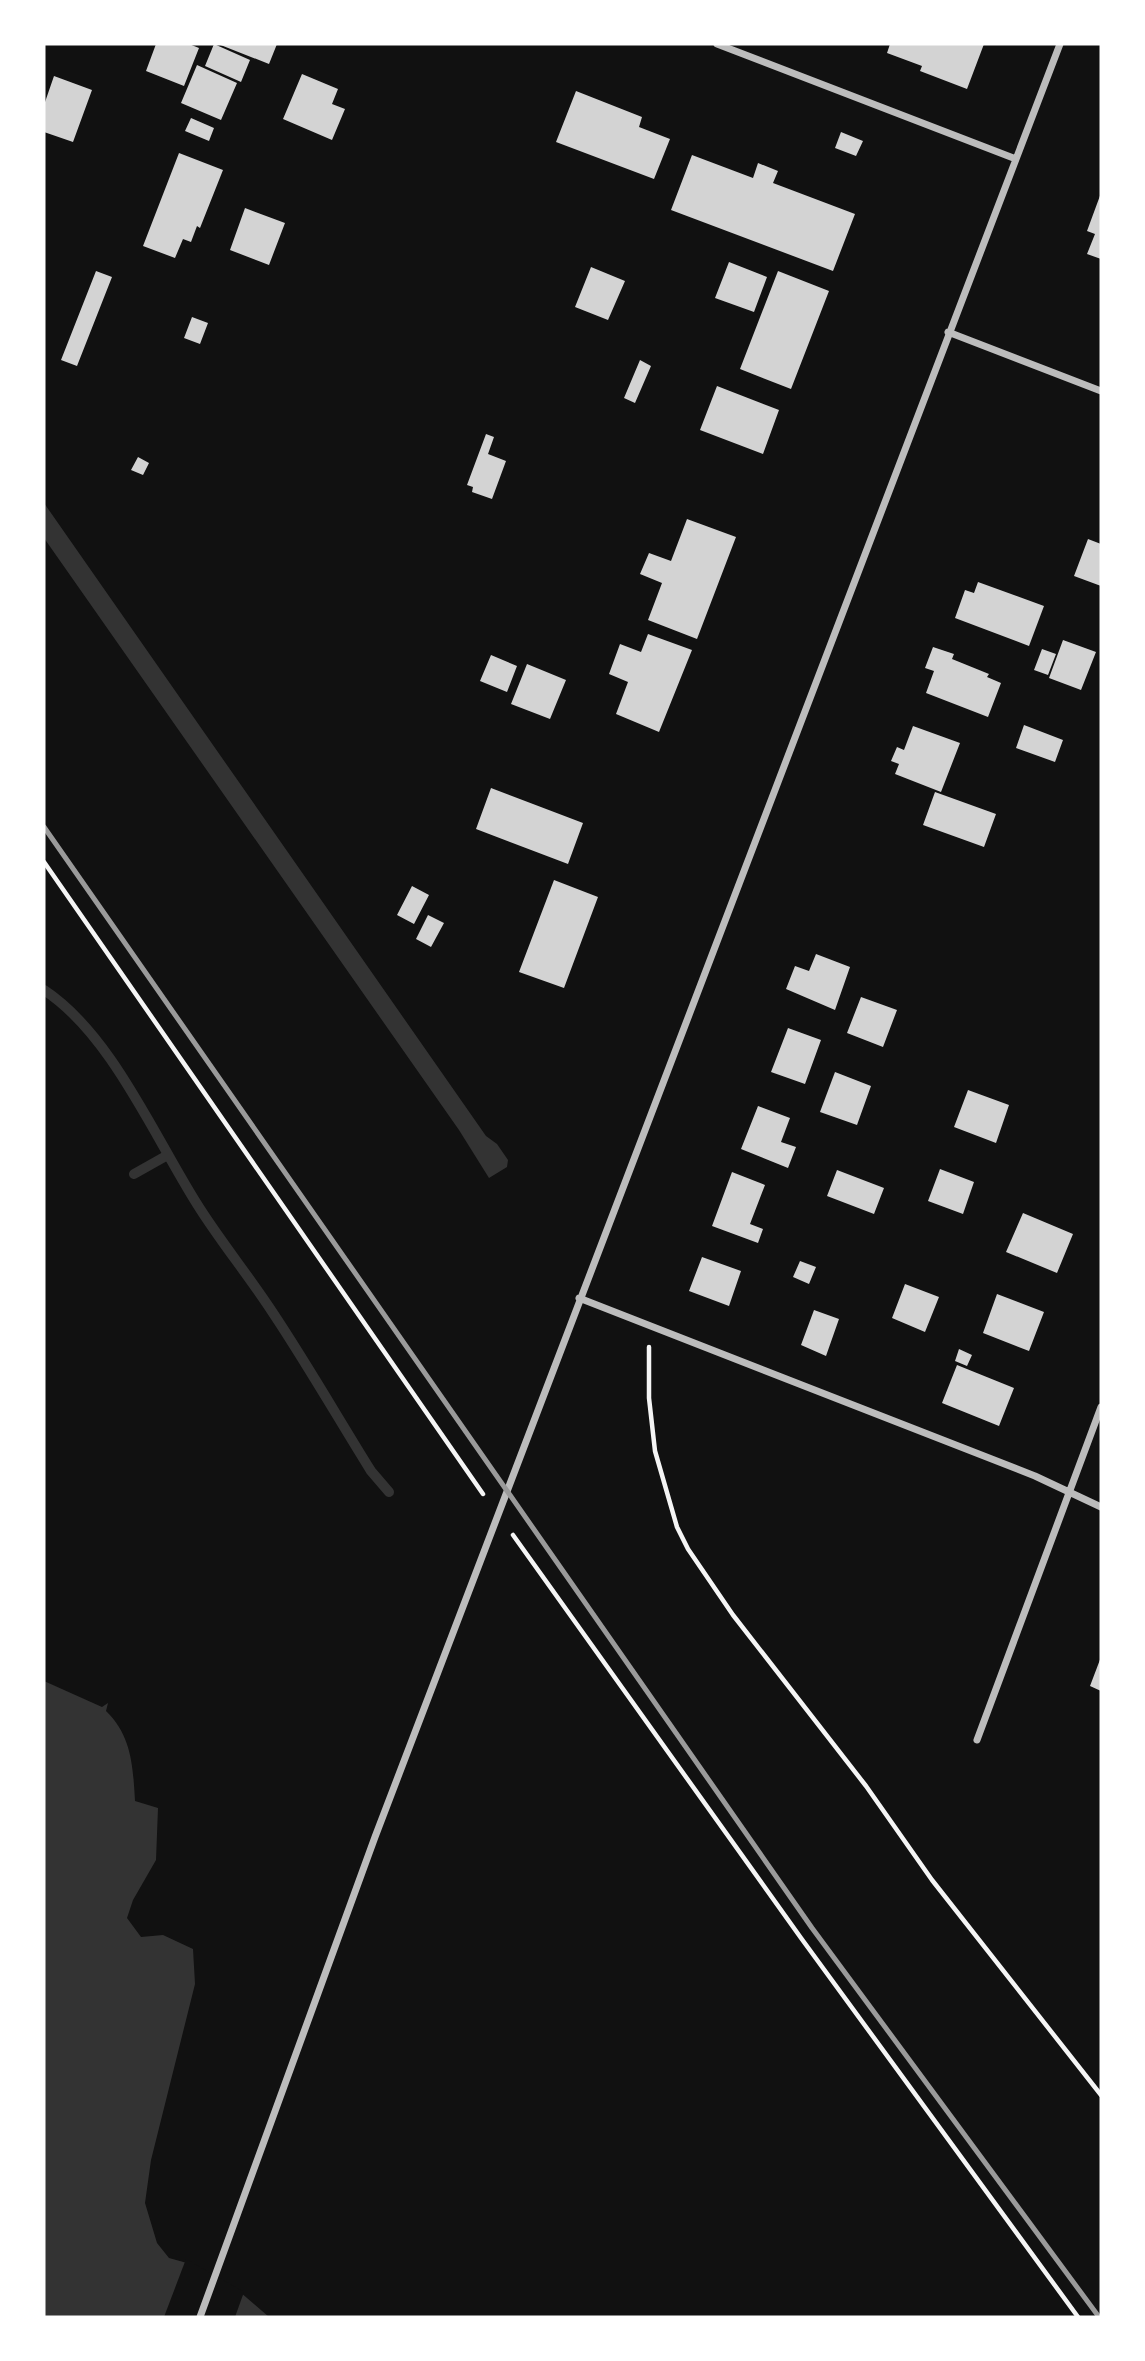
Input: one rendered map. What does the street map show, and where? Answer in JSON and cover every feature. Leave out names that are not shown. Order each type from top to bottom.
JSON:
[{"type":"street","points":[[717,44],[1016,159]]},
{"type":"street","points":[[200,2317],[375,1836],[1060,44]]},
{"type":"street","points":[[948,332],[1101,391]]},
{"type":"street","points":[[579,1297],[1035,1476],[1101,1507]]},
{"type":"street","points":[[977,1740],[1101,1407]]},
{"type":"path","points":[[44,862],[497,1514],[809,1949],[1078,2317]]},
{"type":"path","points":[[651,1325],[648,1369],[651,1426],[661,1476],[688,1549],[733,1615],[893,1823],[932,1880],[1101,2095]]},
{"type":"shaded area","points":[[44,503],[486,1136],[497,1144],[508,1160],[507,1167],[489,1178],[459,1130],[44,538]]},
{"type":"shaded area","points":[[44,1681],[102,1707],[108,1703],[106,1711],[121,1731],[130,1753],[135,1801],[158,1808],[156,1860],[133,1900],[127,1918],[141,1937],[163,1935],[193,1949],[195,1984],[151,2160],[145,2203],[157,2243],[169,2258],[187,2263],[240,2292],[269,2317],[44,2317]]},
{"type":"pier","points":[[186,2259],[244,2292],[235,2317],[164,2317]]},
{"type":"building","points":[[156,44],[189,44],[199,48],[184,86],[146,71]]},
{"type":"building","points":[[214,44],[250,60],[241,82],[205,66]]},
{"type":"building","points":[[218,44],[277,44],[269,64]]},
{"type":"building","points":[[890,44],[984,44],[967,89],[920,71],[922,66],[887,53]]},
{"type":"building","points":[[197,65],[237,83],[221,120],[181,103]]},
{"type":"building","points":[[302,74],[338,89],[332,104],[345,109],[332,140],[283,119]]},
{"type":"building","points":[[54,76],[92,90],[73,142],[44,132],[44,105]]},
{"type":"building","points":[[576,91],[642,117],[639,127],[670,139],[654,179],[556,142]]},
{"type":"building","points":[[191,118],[214,128],[209,141],[185,131]]},
{"type":"building","points":[[841,132],[863,141],[856,156],[835,148]]},
{"type":"building","points":[[179,153],[223,170],[200,228],[197,226],[191,242],[183,239],[175,258],[143,246]]},
{"type":"building","points":[[692,155],[753,178],[758,163],[778,171],[773,183],[855,214],[833,271],[671,210]]},
{"type":"building","points":[[1101,193],[1101,259],[1087,254],[1095,234],[1087,231]]},
{"type":"building","points":[[245,208],[285,223],[269,265],[230,250]]},
{"type":"building","points":[[729,262],[767,277],[754,312],[715,298]]},
{"type":"building","points":[[591,267],[625,281],[608,320],[575,307]]},
{"type":"building","points":[[96,271],[112,277],[77,366],[61,360]]},
{"type":"building","points":[[778,271],[829,291],[791,389],[740,369]]},
{"type":"building","points":[[192,317],[208,323],[200,344],[184,338]]},
{"type":"building","points":[[640,360],[651,366],[635,403],[624,398]]},
{"type":"building","points":[[717,386],[779,410],[763,454],[700,430]]},
{"type":"building","points":[[486,434],[494,437],[488,454],[506,461],[492,499],[472,492],[473,487],[467,485]]},
{"type":"building","points":[[138,457],[149,463],[143,475],[131,470]]},
{"type":"building","points":[[687,519],[736,537],[697,639],[648,620],[662,583],[640,574],[649,553],[671,561]]},
{"type":"building","points":[[1088,539],[1101,544],[1101,586],[1074,576]]},
{"type":"building","points":[[978,582],[1044,606],[1029,646],[955,618],[965,590],[974,593]]},
{"type":"building","points":[[648,634],[692,650],[659,732],[616,714],[628,682],[609,674],[620,644],[641,652]]},
{"type":"building","points":[[1063,640],[1096,652],[1081,690],[1049,678]]},
{"type":"building","points":[[933,647],[954,654],[952,659],[989,674],[987,677],[1001,683],[988,717],[926,693],[934,671],[925,668]]},
{"type":"building","points":[[1042,649],[1056,654],[1048,675],[1034,670]]},
{"type":"building","points":[[491,655],[517,666],[507,692],[480,681]]},
{"type":"building","points":[[527,664],[566,680],[550,719],[511,704]]},
{"type":"building","points":[[1024,725],[1063,740],[1055,762],[1016,748]]},
{"type":"building","points":[[913,726],[960,743],[941,792],[895,774],[899,764],[891,761],[897,747],[904,750]]},
{"type":"building","points":[[491,788],[583,823],[568,864],[476,829]]},
{"type":"building","points":[[935,792],[996,814],[984,847],[923,825]]},
{"type":"building","points":[[554,880],[598,897],[564,988],[519,972]]},
{"type":"building","points":[[412,886],[429,895],[414,924],[397,915]]},
{"type":"building","points":[[428,915],[444,923],[431,947],[416,939]]},
{"type":"building","points":[[816,954],[850,967],[835,1010],[786,989],[795,966],[809,971]]},
{"type":"building","points":[[861,997],[897,1010],[883,1047],[847,1033]]},
{"type":"building","points":[[788,1028],[821,1040],[805,1084],[771,1072]]},
{"type":"building","points":[[835,1072],[871,1086],[857,1125],[820,1112]]},
{"type":"building","points":[[968,1090],[1009,1105],[996,1143],[954,1127]]},
{"type":"building","points":[[758,1106],[790,1118],[781,1142],[796,1147],[788,1168],[741,1149]]},
{"type":"building","points":[[940,1169],[974,1182],[963,1214],[928,1201]]},
{"type":"building","points":[[837,1170],[884,1188],[874,1214],[827,1196]]},
{"type":"building","points":[[732,1172],[765,1185],[750,1224],[763,1229],[758,1243],[712,1226]]},
{"type":"building","points":[[1023,1213],[1073,1234],[1057,1273],[1006,1252]]},
{"type":"building","points":[[702,1257],[741,1271],[729,1306],[689,1291]]},
{"type":"building","points":[[800,1261],[816,1267],[809,1284],[793,1277]]},
{"type":"building","points":[[905,1284],[939,1297],[925,1332],[892,1318]]},
{"type":"building","points":[[997,1294],[1044,1312],[1029,1351],[983,1333]]},
{"type":"building","points":[[814,1310],[839,1319],[826,1356],[801,1345]]},
{"type":"building","points":[[959,1349],[972,1355],[967,1366],[955,1361]]},
{"type":"building","points":[[957,1365],[1014,1388],[999,1426],[942,1403]]},
{"type":"building","points":[[1101,1657],[1101,1691],[1090,1686]]},
{"type":"waterway","points":[[44,990],[68,1009],[111,1059],[197,1204],[286,1332],[371,1471],[389,1492]]},
{"type":"waterway","points":[[134,1174],[166,1156]]},
{"type":"railway","points":[[44,827],[812,1928],[1099,2317]]}]
